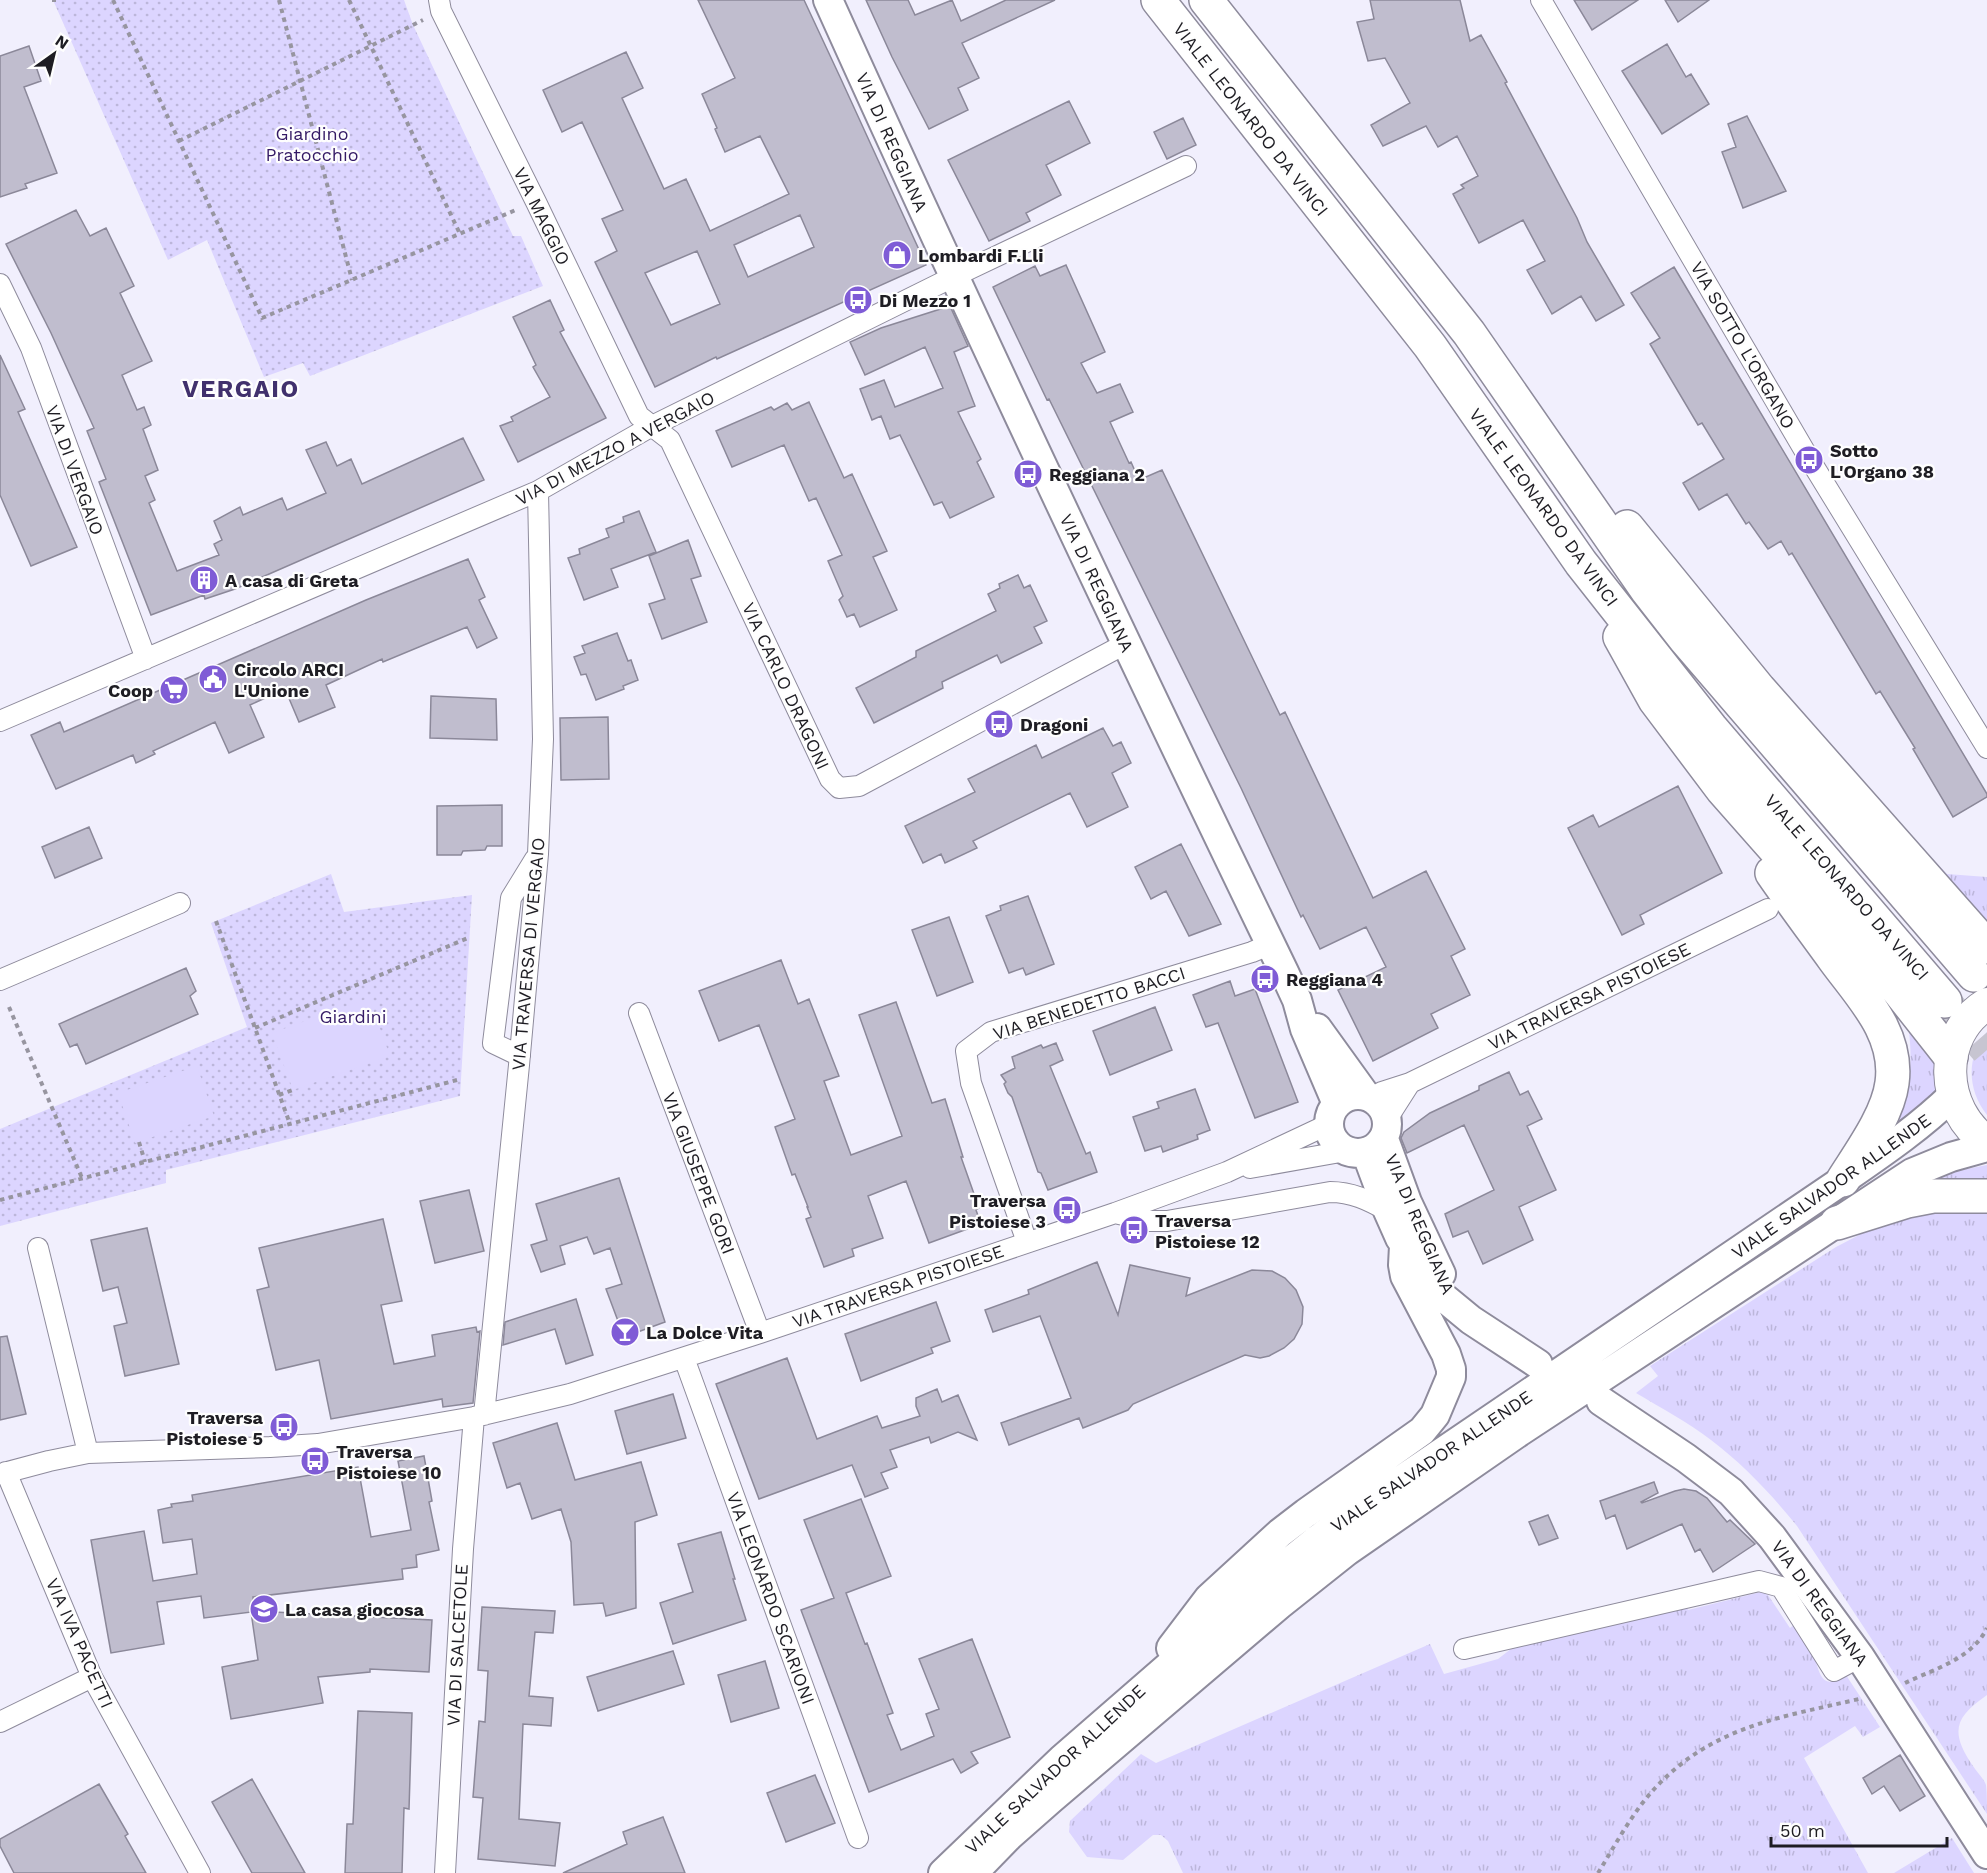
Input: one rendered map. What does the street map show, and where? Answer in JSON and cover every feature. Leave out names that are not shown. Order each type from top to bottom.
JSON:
[{"type":"highway","name":"VIALE LEONARDO DA VINCI","points":[[1158,0],[1430,346],[1581,563],[1711,728],[1945,1001]]},
{"type":"highway","points":[[1206,0],[1469,333],[1759,688],[1983,975]]},
{"type":"highway","points":[[1581,563],[1646,685],[1722,789],[1887,975],[1951,1057]]},
{"type":"highway","points":[[1722,789],[1764,863],[1879,1021],[1891,1050],[1892,1085],[1888,1099],[1881,1116],[1844,1180]]},
{"type":"highway","points":[[1837,1222],[1907,1201],[1933,1196],[1987,1196]]},
{"type":"main road","name":"VIA DI REGGIANA","points":[[828,0],[921,207],[1125,644],[1297,1000],[1370,1126],[1456,1309]]},
{"type":"main road","points":[[1983,975],[1971,1017],[1955,1042],[1951,1057],[1950,1082],[1964,1119],[1987,1142]]},
{"type":"main road","name":"VIA DI REGGIANA","points":[[1297,1000],[1333,1114],[1331,1137],[1340,1147],[1370,1126]]},
{"type":"main road","points":[[1333,1114],[1341,1100],[1353,1095],[1370,1126]]},
{"type":"main road","name":"VIALE SALVADOR ALLENDE","points":[[944,1873],[1053,1767],[1283,1567],[1346,1519],[1844,1180],[1913,1131],[1953,1095]]},
{"type":"main road","name":"VIA DI REGGIANA","points":[[1370,1126],[1388,1211],[1404,1246],[1437,1292],[1456,1309],[1538,1364]]},
{"type":"main road","name":"VIALE SALVADOR ALLENDE","points":[[973,1873],[1009,1836],[1075,1778],[1279,1605],[1347,1551],[1519,1432],[1912,1173],[1951,1156],[1987,1147]]},
{"type":"main road","points":[[1142,1688],[1220,1586],[1306,1513],[1422,1431],[1435,1415],[1451,1377],[1451,1369],[1446,1354],[1405,1276],[1404,1246]]},
{"type":"main road","name":"VIA DI REGGIANA","points":[[1601,1401],[1686,1458],[1731,1492],[1772,1537],[1860,1657],[1987,1854]]},
{"type":"street","name":"VIA SOTTO L'ORGANO","points":[[1541,0],[1807,455],[1987,748]]},
{"type":"street","name":"VIA MAGGIO","points":[[440,5],[639,416],[652,426]]},
{"type":"street","name":"VIA DI MEZZO A VERGAIO","points":[[0,721],[538,491],[652,426],[955,276],[1186,166]]},
{"type":"street","name":"VIA DI VERGAIO","points":[[0,284],[31,348],[146,659]]},
{"type":"street","name":"VIA CARLO DRAGONI","points":[[652,426],[670,440],[830,779],[839,788],[859,786],[1125,644]]},
{"type":"street","name":"VIA TRAVERSA DI VERGAIO","points":[[479,1416],[520,1056],[537,854],[543,739],[538,491]]},
{"type":"street","points":[[520,1056],[494,1043],[512,898],[537,854]]},
{"type":"street","points":[[0,980],[180,903]]},
{"type":"street","name":"VIA TRAVERSA PISTOIESE","points":[[3,1473],[88,1453],[318,1444],[479,1416],[570,1394],[684,1358],[1115,1213],[1227,1172],[1370,1126],[1382,1092],[1410,1083],[1768,909]]},
{"type":"street","name":"VIA BENEDETTO BACCI","points":[[1027,1242],[971,1083],[966,1051],[991,1032],[1252,952],[1271,944]]},
{"type":"street","name":"VIA GIUSEPPE GORI","points":[[639,1013],[760,1333]]},
{"type":"street","name":"VIA TRAVERSA PISTOIESE","points":[[1227,1172],[1333,1114]]},
{"type":"street","points":[[1115,1213],[1149,1221],[1167,1221],[1330,1192],[1356,1195],[1388,1211]]},
{"type":"street","points":[[38,1248],[88,1453]]},
{"type":"street","name":"VIA LEONARDO SCARIONI","points":[[684,1358],[858,1838]]},
{"type":"street","name":"VIA DI SALCETOLE","points":[[445,1873],[463,1549],[479,1416]]},
{"type":"street","name":"VIA IVA PACETTI","points":[[3,1473],[92,1677],[200,1873]]},
{"type":"street","points":[[1464,1649],[1759,1581],[1781,1587],[1834,1671],[1860,1657]]},
{"type":"street","points":[[0,1722],[92,1677]]},
{"type":"path","points":[[113,0],[262,318],[536,202]]},
{"type":"path","points":[[279,0],[352,280]]},
{"type":"path","points":[[349,0],[460,234]]},
{"type":"path","points":[[179,141],[371,46],[440,5]]},
{"type":"path","points":[[216,921],[290,1124]]},
{"type":"path","points":[[255,1028],[470,937]]},
{"type":"path","points":[[9,1007],[82,1178]]},
{"type":"path","points":[[0,1200],[461,1079]]},
{"type":"path","points":[[279,1095],[293,1090]]},
{"type":"path","points":[[139,1142],[145,1162]]},
{"type":"path","points":[[1598,1873],[1635,1814],[1656,1787],[1697,1752],[1748,1726],[1864,1698],[1903,1684],[1961,1657],[1982,1639],[1987,1628]]},
{"type":"green space","name":"Giardino Pratocchio","points":[[53,0],[404,0],[413,25],[513,236],[521,236],[543,286],[310,376],[303,363],[264,377],[207,240],[168,260]]},
{"type":"green space","points":[[1924,850],[1947,874],[1987,877],[1987,935],[1916,856]]},
{"type":"green space","name":"Giardini","points":[[331,874],[344,912],[472,895],[460,1096],[166,1170],[166,1183],[0,1226],[0,1129],[247,1027],[211,923]]},
{"type":"green space","points":[[369,998],[390,1056],[293,1090],[272,1033]]},
{"type":"green space","points":[[1915,1030],[1934,1059],[1934,1076],[1937,1086],[1933,1098],[1892,1133],[1908,1084],[1909,1032]]},
{"type":"green space","points":[[1987,1032],[1987,1115],[1976,1095],[1972,1062],[1980,1041]]},
{"type":"green space","points":[[197,1066],[214,1116],[135,1143],[118,1093]]},
{"type":"green space","points":[[1987,1165],[1987,1189],[1917,1185],[1956,1171]]},
{"type":"green space","points":[[1987,1206],[1987,1695],[1976,1703],[1962,1719],[1959,1735],[1966,1754],[1986,1785],[1987,1814],[1787,1514],[1757,1481],[1723,1450],[1693,1427],[1636,1393],[1658,1376],[1650,1366],[1836,1247],[1900,1215]]},
{"type":"green space","points":[[1761,1592],[1768,1595],[1790,1628],[1795,1624],[1814,1656],[1821,1676],[1830,1682],[1846,1675],[1880,1727],[1863,1737],[1855,1726],[1804,1758],[1868,1873],[1183,1873],[1168,1841],[1161,1835],[1153,1835],[1123,1860],[1087,1857],[1069,1832],[1070,1821],[1141,1754],[1156,1763],[1430,1644],[1444,1674],[1498,1659],[1516,1645],[1686,1605],[1688,1610]]},
{"type":"green space","points":[[1952,1838],[1974,1873],[1894,1873]]},
{"type":"building","points":[[698,0],[804,0],[926,265],[717,359],[716,357],[655,387],[595,262],[617,251],[602,219],[623,210],[582,122],[562,132],[543,90],[626,52],[643,88],[622,98],[664,189],[686,179],[710,231],[789,194],[760,136],[725,152],[702,94],[735,78]],"holes":[[[800,215],[814,247],[748,277],[734,245]],[[697,251],[720,304],[671,325],[645,273]]]},
{"type":"building","points":[[866,0],[908,0],[915,15],[952,0],[961,21],[1006,0],[1055,0],[962,43],[979,78],[958,88],[968,110],[929,129]]},
{"type":"building","points":[[1370,0],[1460,0],[1470,41],[1481,35],[1577,218],[1587,242],[1624,305],[1596,321],[1581,296],[1552,314],[1527,270],[1545,261],[1523,220],[1479,243],[1453,194],[1464,188],[1461,185],[1478,176],[1457,136],[1438,147],[1426,126],[1383,146],[1371,125],[1410,103],[1385,58],[1368,61],[1357,22],[1374,19]]},
{"type":"building","points":[[1574,0],[1638,0],[1592,30]]},
{"type":"building","points":[[1665,0],[1709,0],[1678,22]]},
{"type":"building","points":[[1667,44],[1686,77],[1691,74],[1709,104],[1662,134],[1622,71]]},
{"type":"building","points":[[29,46],[41,81],[24,87],[57,173],[25,184],[27,188],[0,197],[0,56]]},
{"type":"building","points":[[1069,101],[1090,143],[1046,165],[1061,195],[1026,213],[1030,221],[989,241],[948,160]]},
{"type":"building","points":[[1747,116],[1786,191],[1743,208],[1722,152],[1736,147],[1728,124]]},
{"type":"building","points":[[1183,118],[1196,145],[1167,159],[1154,132]]},
{"type":"building","points":[[76,210],[90,236],[106,228],[134,286],[120,293],[152,361],[122,375],[137,410],[144,407],[151,425],[143,429],[158,470],[145,476],[155,500],[149,503],[177,571],[219,555],[214,544],[222,540],[214,521],[240,507],[243,515],[282,498],[287,510],[326,493],[306,450],[326,442],[337,466],[351,459],[362,484],[463,438],[484,480],[235,589],[205,599],[204,595],[151,615],[99,482],[106,479],[87,431],[94,428],[51,333],[6,244]]},
{"type":"building","points":[[1066,265],[1105,352],[1081,363],[1097,393],[1120,384],[1133,412],[1110,422],[1129,463],[1131,462],[1139,480],[1162,470],[1280,715],[1285,712],[1373,898],[1426,871],[1465,949],[1451,956],[1470,995],[1431,1014],[1438,1028],[1373,1061],[1338,990],[1386,967],[1366,927],[1320,949],[1303,915],[1301,917],[1241,788],[993,287],[1035,266],[1040,276]]},
{"type":"building","points":[[1674,267],[1987,794],[1987,797],[1953,817],[1913,749],[1915,748],[1880,691],[1876,694],[1792,553],[1789,555],[1781,541],[1768,549],[1749,522],[1746,524],[1727,494],[1699,510],[1683,483],[1724,459],[1702,423],[1698,425],[1650,344],[1660,338],[1631,293]]},
{"type":"building","points":[[550,300],[564,330],[560,332],[606,418],[518,462],[500,426],[513,421],[511,417],[550,397],[533,367],[536,365],[513,317]]},
{"type":"building","points":[[950,306],[968,346],[954,352],[975,406],[958,412],[981,459],[977,462],[994,497],[950,518],[942,502],[934,505],[900,435],[890,439],[881,416],[872,420],[860,389],[884,380],[895,407],[943,388],[925,347],[865,375],[850,342],[881,328]]},
{"type":"building","points":[[0,355],[25,409],[18,412],[77,547],[31,566],[0,495]]},
{"type":"building","points":[[809,402],[844,478],[852,474],[887,551],[873,557],[897,610],[860,627],[854,614],[847,617],[839,600],[843,596],[828,561],[842,555],[816,498],[809,501],[784,445],[732,467],[716,431],[771,407],[774,410],[787,403],[792,410]]},
{"type":"building","points":[[639,511],[656,552],[611,569],[618,587],[584,600],[568,558],[580,554],[579,549],[609,537],[606,529],[624,522],[623,517]]},
{"type":"building","points":[[688,540],[701,576],[691,579],[707,622],[662,639],[649,604],[665,599],[649,556]]},
{"type":"building","points":[[468,559],[485,597],[479,600],[497,638],[477,648],[467,627],[383,662],[382,659],[326,685],[335,707],[299,722],[285,689],[250,705],[264,737],[229,753],[215,722],[153,751],[155,754],[136,763],[133,755],[56,789],[31,735],[60,722],[64,732],[366,600]]},
{"type":"building","points":[[1018,575],[1024,588],[1030,585],[1047,621],[1034,627],[1042,643],[1001,663],[997,655],[942,682],[943,688],[874,723],[856,688],[916,657],[916,651],[996,611],[988,594],[1000,588],[999,584]]},
{"type":"building","points":[[617,633],[638,680],[623,686],[624,689],[596,700],[586,674],[581,675],[574,657],[585,653],[582,646]]},
{"type":"building","points":[[431,696],[496,699],[497,740],[430,738]]},
{"type":"building","points":[[608,717],[609,779],[561,780],[560,718]]},
{"type":"building","points":[[1103,728],[1113,746],[1121,742],[1131,763],[1112,773],[1128,807],[1087,827],[1070,793],[973,841],[977,848],[945,863],[941,854],[923,863],[905,826],[975,792],[968,779],[1036,745],[1042,758]]},
{"type":"building","points":[[1678,786],[1722,873],[1640,915],[1644,924],[1622,935],[1568,828],[1593,815],[1599,827]]},
{"type":"building","points":[[502,805],[502,846],[487,846],[485,850],[463,851],[461,855],[437,855],[437,806]]},
{"type":"building","points":[[89,827],[102,858],[55,878],[42,847]]},
{"type":"building","points":[[1181,844],[1221,924],[1189,936],[1166,891],[1151,899],[1135,867]]},
{"type":"building","points":[[1028,896],[1054,964],[1026,975],[1023,968],[1009,973],[986,916],[1001,910],[1000,906]]},
{"type":"building","points":[[949,917],[973,982],[937,996],[912,930]]},
{"type":"building","points":[[781,960],[798,1004],[809,999],[839,1076],[824,1081],[851,1155],[902,1136],[859,1015],[896,1002],[932,1103],[945,1099],[963,1157],[961,1157],[979,1208],[976,1210],[981,1224],[929,1243],[906,1181],[868,1196],[883,1238],[852,1249],[854,1256],[824,1267],[806,1219],[811,1217],[808,1207],[795,1174],[792,1175],[775,1127],[795,1119],[759,1025],[719,1041],[699,991]]},
{"type":"building","points":[[186,968],[196,991],[190,996],[198,1014],[86,1064],[77,1044],[70,1047],[59,1024]]},
{"type":"building","points":[[1230,981],[1235,996],[1255,989],[1298,1102],[1255,1118],[1218,1023],[1206,1027],[1193,995]]},
{"type":"building","points":[[1155,1007],[1172,1050],[1110,1075],[1093,1031]]},
{"type":"building","points":[[1056,1043],[1063,1060],[1050,1066],[1086,1154],[1090,1152],[1097,1172],[1048,1190],[1041,1173],[1038,1172],[1012,1097],[1001,1075],[1015,1068],[1012,1057],[1041,1045],[1043,1048]]},
{"type":"building","points":[[1509,1072],[1520,1095],[1528,1091],[1542,1119],[1527,1126],[1556,1190],[1519,1207],[1533,1240],[1483,1264],[1468,1231],[1453,1237],[1445,1214],[1494,1190],[1464,1125],[1407,1153],[1401,1138],[1404,1132],[1430,1113],[1479,1090],[1479,1086]]},
{"type":"building","points":[[1195,1089],[1210,1130],[1197,1135],[1198,1139],[1163,1152],[1161,1146],[1145,1151],[1133,1117],[1159,1108],[1157,1102]]},
{"type":"building","points":[[619,1178],[665,1322],[624,1337],[606,1289],[622,1284],[610,1248],[594,1254],[587,1237],[560,1246],[565,1264],[541,1272],[531,1245],[547,1240],[536,1204]]},
{"type":"building","points":[[469,1190],[484,1251],[435,1263],[420,1201]]},
{"type":"building","points":[[383,1219],[402,1301],[381,1305],[394,1364],[435,1356],[432,1335],[476,1327],[477,1332],[480,1331],[473,1403],[443,1407],[442,1399],[331,1419],[319,1360],[276,1370],[257,1290],[269,1287],[259,1248]]},
{"type":"building","points":[[147,1228],[179,1364],[125,1376],[114,1326],[127,1323],[118,1287],[103,1291],[91,1240]]},
{"type":"building","points":[[1097,1262],[1118,1315],[1130,1265],[1190,1278],[1186,1296],[1252,1270],[1272,1271],[1285,1278],[1296,1290],[1303,1307],[1302,1324],[1294,1339],[1284,1348],[1269,1356],[1260,1358],[1245,1355],[1133,1404],[1128,1410],[1083,1428],[1079,1418],[1009,1445],[1001,1423],[1071,1398],[1040,1316],[993,1332],[985,1310],[1029,1294],[1028,1290]]},
{"type":"building","points":[[576,1299],[593,1355],[566,1364],[555,1329],[503,1345],[505,1322]]},
{"type":"building","points":[[936,1302],[950,1341],[931,1348],[933,1353],[861,1381],[845,1334]]},
{"type":"building","points":[[7,1336],[26,1414],[0,1420],[0,1337]]},
{"type":"building","points":[[787,1358],[817,1439],[877,1416],[882,1428],[920,1416],[916,1398],[937,1389],[942,1402],[958,1395],[977,1440],[958,1432],[931,1443],[929,1437],[890,1450],[897,1467],[881,1473],[888,1488],[865,1497],[852,1465],[759,1499],[716,1384]]},
{"type":"building","points":[[673,1394],[686,1438],[627,1454],[615,1411]]},
{"type":"building","points":[[557,1423],[575,1480],[641,1462],[657,1515],[635,1522],[636,1608],[606,1616],[603,1603],[574,1605],[571,1542],[561,1509],[532,1519],[520,1483],[507,1488],[493,1443]]},
{"type":"building","points":[[424,1456],[432,1501],[429,1502],[439,1550],[416,1555],[417,1567],[402,1569],[403,1579],[253,1597],[254,1611],[432,1620],[429,1672],[370,1669],[370,1672],[318,1677],[323,1703],[231,1719],[222,1667],[258,1660],[251,1612],[204,1618],[201,1596],[157,1602],[164,1644],[111,1653],[91,1540],[144,1531],[153,1581],[197,1574],[192,1539],[163,1543],[158,1510],[172,1507],[171,1504],[193,1501],[192,1495],[358,1467],[371,1537],[411,1530],[398,1461]]},
{"type":"building","points":[[1654,1482],[1658,1493],[1642,1503],[1684,1489],[1696,1491],[1707,1498],[1727,1522],[1730,1520],[1755,1544],[1713,1572],[1700,1549],[1695,1552],[1682,1524],[1627,1549],[1615,1515],[1606,1519],[1600,1501]]},
{"type":"building","points":[[861,1499],[891,1576],[846,1593],[893,1713],[887,1715],[901,1750],[934,1736],[926,1714],[939,1709],[919,1659],[972,1639],[1010,1737],[971,1752],[978,1763],[961,1773],[953,1759],[869,1792],[801,1610],[834,1598],[804,1520]]},
{"type":"building","points":[[1548,1515],[1558,1538],[1539,1545],[1529,1522]]},
{"type":"building","points":[[721,1532],[746,1620],[673,1644],[660,1603],[693,1592],[678,1544]]},
{"type":"building","points":[[482,1607],[555,1611],[553,1633],[535,1632],[529,1696],[553,1698],[551,1726],[523,1724],[519,1819],[560,1823],[555,1866],[478,1859],[483,1798],[473,1797],[479,1721],[485,1722],[488,1671],[478,1670]]},
{"type":"building","points":[[673,1651],[684,1684],[598,1711],[587,1677]]},
{"type":"building","points":[[765,1661],[779,1708],[731,1722],[718,1675]]},
{"type":"building","points":[[358,1711],[412,1713],[409,1809],[404,1808],[402,1873],[345,1873],[347,1824],[353,1824]]},
{"type":"building","points":[[1900,1755],[1925,1796],[1900,1811],[1884,1786],[1872,1794],[1863,1778]]},
{"type":"building","points":[[815,1775],[835,1823],[786,1842],[767,1793]]},
{"type":"building","points":[[252,1779],[305,1873],[252,1873],[212,1802]]},
{"type":"building","points":[[99,1784],[128,1834],[125,1836],[146,1873],[14,1873],[0,1846],[0,1839]]},
{"type":"building","points":[[663,1817],[685,1873],[563,1873],[627,1844],[623,1832]]},
{"type":"tunnel","points":[[1946,1003],[1987,1050]]},
{"type":"place","name":"Lombardi F.Lli","points":[[897,255]]},
{"type":"place","name":"Di Mezzo 1","points":[[858,300]]},
{"type":"place","name":"Sotto L'Organo 38","points":[[1809,460]]},
{"type":"place","name":"Reggiana 2","points":[[1028,474]]},
{"type":"place","name":"A casa di Greta","points":[[204,580]]},
{"type":"place","name":"Circolo ARCI L'Unione","points":[[213,679]]},
{"type":"place","name":"Coop","points":[[174,690]]},
{"type":"place","name":"Dragoni","points":[[999,724]]},
{"type":"place","name":"Reggiana 4","points":[[1265,979]]},
{"type":"place","name":"Traversa Pistoiese 3","points":[[1067,1210]]},
{"type":"place","name":"Traversa Pistoiese 12","points":[[1134,1230]]},
{"type":"place","name":"La Dolce Vita","points":[[625,1332]]},
{"type":"place","name":"Traversa Pistoiese 5","points":[[284,1427]]},
{"type":"place","name":"Traversa Pistoiese 10","points":[[315,1461]]},
{"type":"place","name":"La casa giocosa","points":[[264,1609]]},
{"type":"district","name":"VERGAIO","points":[[241,389]]}]
